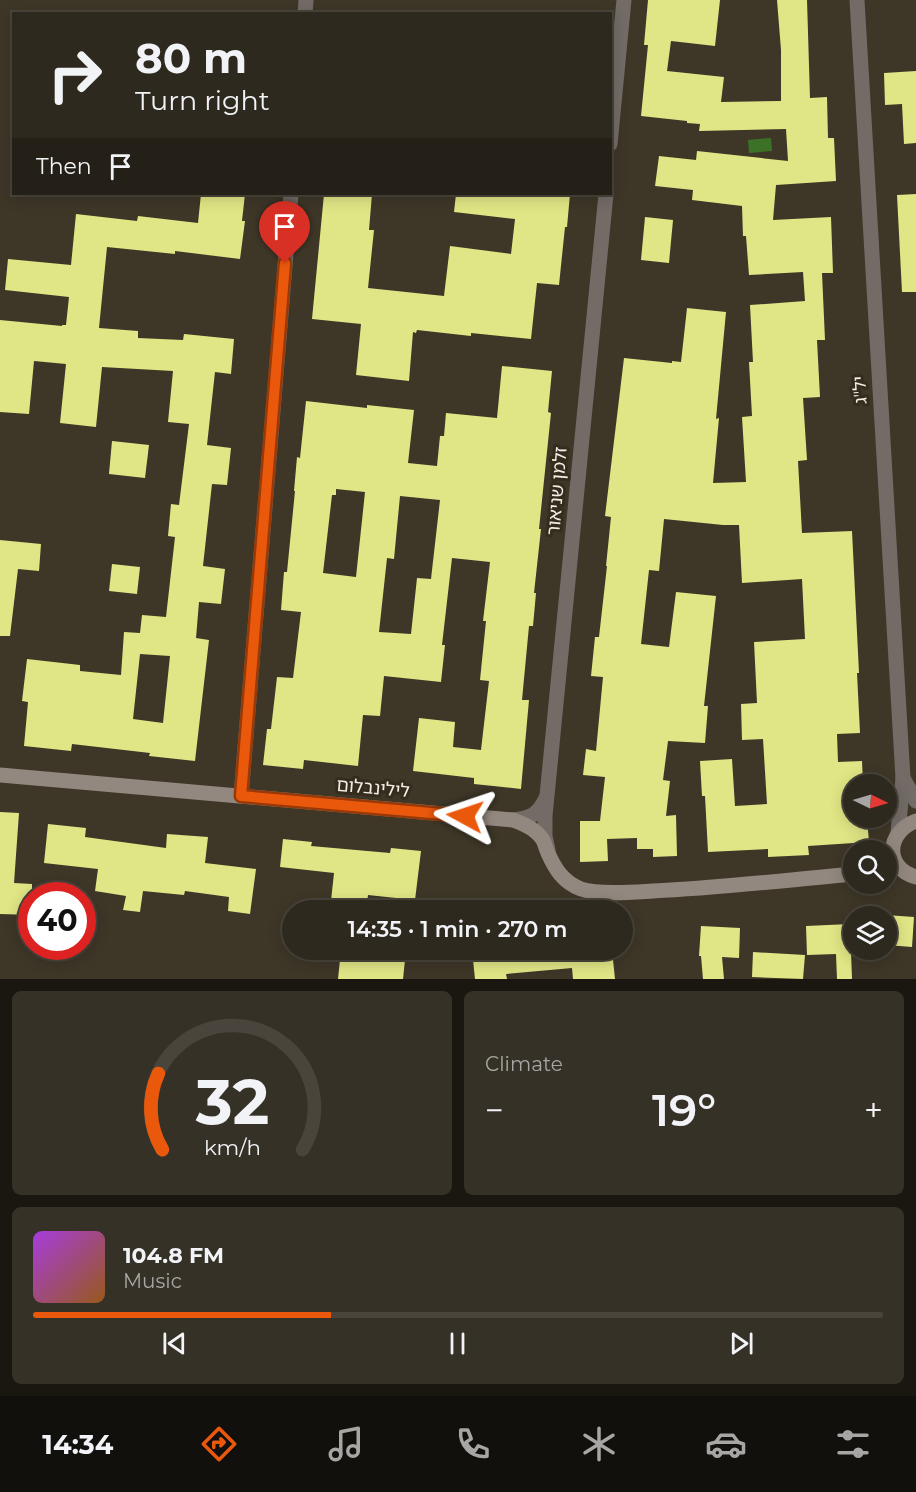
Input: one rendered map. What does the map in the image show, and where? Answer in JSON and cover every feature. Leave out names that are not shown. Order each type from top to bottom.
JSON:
[{"type":"street","points":[[612,123],[624,0]]},
{"type":"street","name":"יל\"ג","points":[[856,0],[903,778],[893,840]]},
{"type":"street","points":[[241,796],[291,195]]},
{"type":"street","name":"זלמן שניאור","points":[[548,853],[545,826],[606,195]]},
{"type":"street","name":"לילינבלום","points":[[0,775],[513,820],[535,831],[543,840],[560,876],[582,889],[594,891],[636,892],[693,889],[843,875]]},
{"type":"street","name":"יל\"ג","points":[[903,778],[916,801]]},
{"type":"street","points":[[513,820],[527,818],[537,812],[548,792]]},
{"type":"street","points":[[895,840],[905,825],[916,821]]},
{"type":"street","points":[[897,863],[906,874],[914,876]]},
{"type":"street","points":[[897,874],[914,876]]},
{"type":"shaded area","points":[[771,138],[772,151],[749,153],[748,140]]},
{"type":"building","points":[[648,0],[720,0],[715,46],[671,41],[667,71],[724,77],[721,102],[781,101],[781,50],[777,0],[807,0],[810,98],[827,97],[828,138],[834,138],[836,181],[776,185],[773,220],[831,217],[833,273],[822,273],[825,340],[817,340],[820,397],[803,398],[807,460],[798,461],[802,533],[852,531],[860,733],[837,734],[838,762],[862,761],[863,774],[843,774],[843,828],[868,828],[869,840],[843,840],[843,844],[808,846],[809,855],[768,857],[768,849],[708,852],[705,796],[702,796],[700,761],[732,759],[735,806],[767,804],[763,739],[742,740],[741,704],[757,703],[754,642],[805,639],[802,579],[742,583],[739,525],[664,519],[659,571],[649,570],[641,644],[669,647],[676,592],[716,596],[704,706],[708,706],[705,743],[668,741],[663,780],[670,781],[666,816],[676,815],[677,856],[653,857],[653,849],[637,849],[637,838],[607,839],[608,861],[580,862],[580,821],[600,821],[605,777],[583,775],[586,749],[596,751],[603,677],[591,676],[595,637],[599,637],[607,566],[611,517],[605,516],[624,358],[681,362],[687,308],[726,312],[716,419],[719,418],[713,483],[746,482],[742,417],[752,416],[749,362],[753,362],[750,305],[805,301],[803,272],[749,275],[746,236],[743,236],[742,206],[692,200],[693,190],[655,186],[659,156],[696,160],[697,151],[788,161],[786,129],[699,131],[700,124],[641,116],[648,45],[644,45]]},
{"type":"building","points":[[916,71],[916,143],[904,144],[902,104],[885,105],[884,73]]},
{"type":"building","points":[[916,194],[916,292],[902,292],[897,195]]},
{"type":"building","points":[[201,195],[245,195],[242,221],[245,221],[240,259],[175,251],[175,254],[107,247],[99,328],[138,331],[138,338],[183,340],[184,334],[234,339],[231,374],[215,372],[207,445],[231,448],[227,485],[212,484],[203,566],[225,569],[221,604],[199,602],[196,638],[209,640],[195,761],[72,744],[71,751],[24,746],[28,702],[22,701],[27,659],[80,665],[80,671],[121,675],[124,632],[140,633],[142,615],[166,617],[175,537],[168,536],[171,504],[179,505],[189,424],[168,422],[173,371],[102,367],[96,427],[60,423],[66,364],[34,361],[29,414],[0,412],[0,320],[66,325],[69,297],[5,290],[8,259],[71,265],[76,214],[137,221],[138,216],[198,223]],"holes":[[[140,654],[170,656],[163,723],[133,719]]]},
{"type":"building","points":[[324,195],[372,195],[369,230],[374,230],[368,288],[444,296],[450,246],[511,254],[515,219],[454,212],[456,195],[570,195],[559,285],[537,283],[531,339],[417,330],[416,333],[413,332],[409,381],[356,375],[361,324],[312,319]]},
{"type":"building","points":[[645,217],[673,220],[669,263],[641,260]]},
{"type":"building","points":[[502,366],[552,371],[548,412],[551,413],[539,529],[541,529],[533,626],[529,626],[522,700],[529,700],[521,789],[474,784],[474,778],[413,771],[419,718],[455,722],[453,747],[481,750],[489,681],[480,680],[486,621],[483,621],[490,562],[452,558],[442,645],[445,645],[441,682],[384,676],[380,716],[363,715],[358,766],[304,760],[303,769],[263,765],[267,729],[271,729],[277,677],[293,678],[301,612],[281,610],[284,572],[287,572],[297,457],[300,458],[306,401],[367,408],[367,405],[414,410],[408,463],[437,466],[440,436],[444,436],[446,413],[497,418]],"holes":[[[336,489],[365,492],[356,577],[323,573],[332,495],[336,495]],[[400,496],[440,500],[431,579],[417,578],[411,634],[379,632],[387,558],[394,559]]]},
{"type":"building","points":[[112,441],[149,445],[145,478],[109,474]]},
{"type":"building","points":[[0,540],[41,544],[39,571],[18,569],[10,636],[0,636]]},
{"type":"building","points":[[112,564],[140,567],[137,594],[109,591]]},
{"type":"building","points":[[0,812],[19,813],[14,883],[18,883],[18,915],[0,914]]},
{"type":"building","points":[[48,824],[86,828],[85,837],[166,848],[167,834],[208,837],[205,863],[256,869],[250,914],[228,911],[229,897],[185,891],[184,895],[143,891],[140,912],[123,910],[126,896],[96,891],[98,869],[44,863]]},
{"type":"building","points":[[283,839],[312,842],[311,846],[390,853],[391,848],[421,851],[415,900],[368,895],[367,900],[331,900],[334,873],[280,867]]},
{"type":"building","points":[[897,916],[914,917],[912,947],[897,946]]},
{"type":"building","points":[[843,924],[843,960],[851,960],[852,979],[837,979],[836,954],[807,955],[806,926]]},
{"type":"building","points":[[701,926],[740,928],[739,958],[722,957],[724,979],[703,979],[701,956],[699,956]]},
{"type":"building","points":[[753,952],[805,955],[803,979],[752,977]]},
{"type":"building","points":[[340,960],[405,960],[403,979],[338,979]]},
{"type":"building","points":[[473,960],[613,960],[615,979],[573,979],[572,968],[506,974],[507,979],[475,979]]},
{"type":"route","points":[[285,263],[241,796],[465,816]]}]
